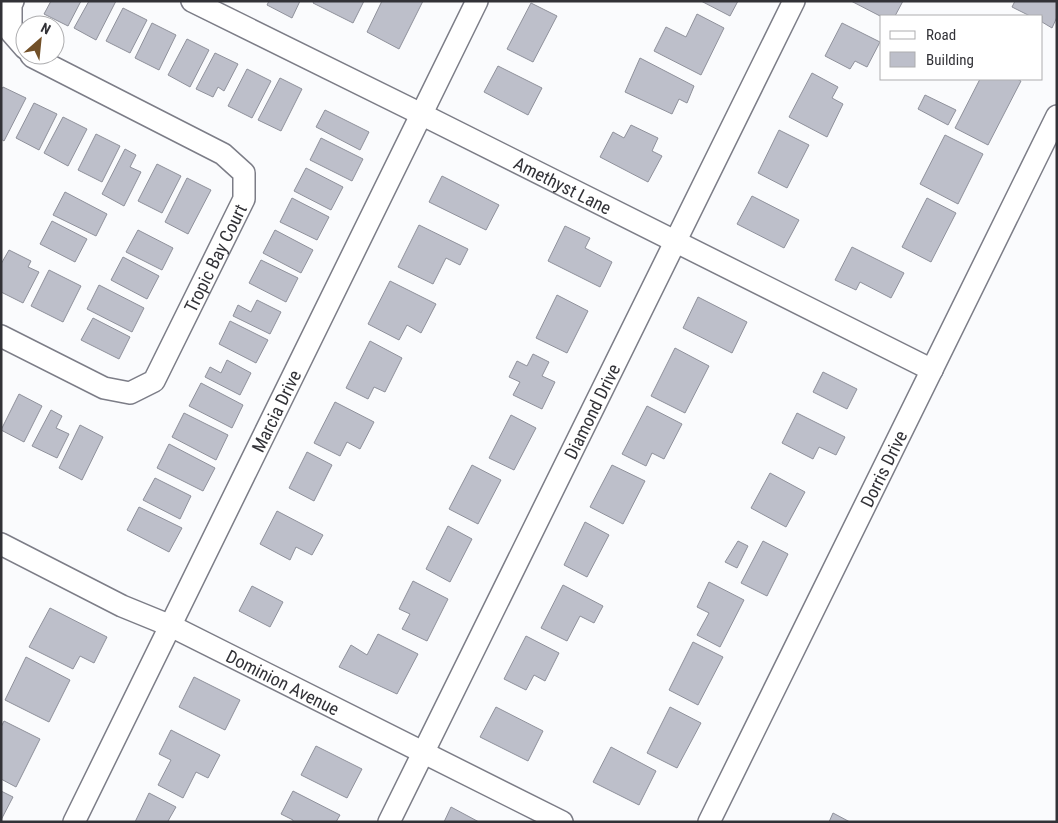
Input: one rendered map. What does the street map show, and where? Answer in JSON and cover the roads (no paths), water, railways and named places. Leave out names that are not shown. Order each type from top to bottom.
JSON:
[{"type":"street","points":[[13,1],[11,5],[10,32],[15,37]]},
{"type":"street","name":"Amethyst Lane","points":[[192,1],[422,114],[932,370]]},
{"type":"street","name":"Marcia Drive","points":[[74,822],[477,1]]},
{"type":"street","name":"Diamond Drive","points":[[389,822],[794,1]]},
{"type":"street","name":"Tropic Bay Court","points":[[1,336],[104,388],[130,393],[154,381],[244,200],[244,172],[223,154],[49,65]]},
{"type":"street","name":"Dorris Drive","points":[[709,822],[1057,116]]},
{"type":"street","name":"Dominion Avenue","points":[[1,544],[122,606],[171,626],[562,822]]}]
